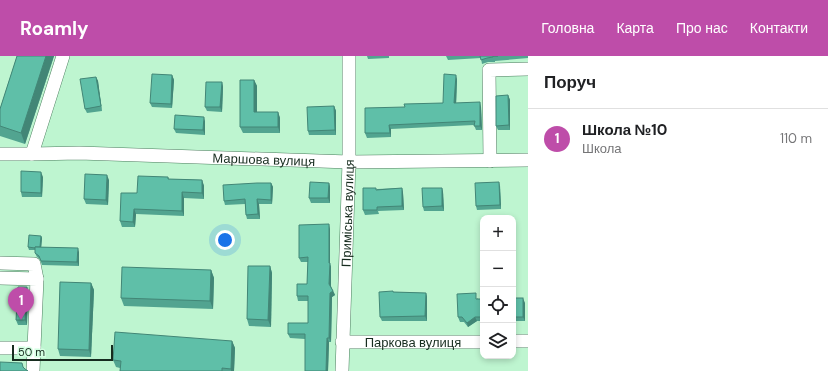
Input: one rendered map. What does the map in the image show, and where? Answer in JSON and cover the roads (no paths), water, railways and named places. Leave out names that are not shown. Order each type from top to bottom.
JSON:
[{"type":"street","points":[[32,154],[63,56]]},
{"type":"street","name":"Приміська вулиця","points":[[342,371],[350,162],[349,56]]},
{"type":"street","points":[[490,160],[489,70],[528,69]]},
{"type":"street","name":"Маршова вулиця","points":[[0,154],[87,153],[350,162],[528,160]]},
{"type":"street","points":[[0,263],[34,264],[37,279],[33,371]]},
{"type":"street","points":[[0,278],[37,279]]},
{"type":"street","points":[[516,341],[528,341]]},
{"type":"street","name":"Паркова вулиця","points":[[342,342],[480,342]]},
{"type":"street","points":[[0,348],[34,348]]},
{"type":"place","name":"Школа №10","points":[[21,320]]}]
